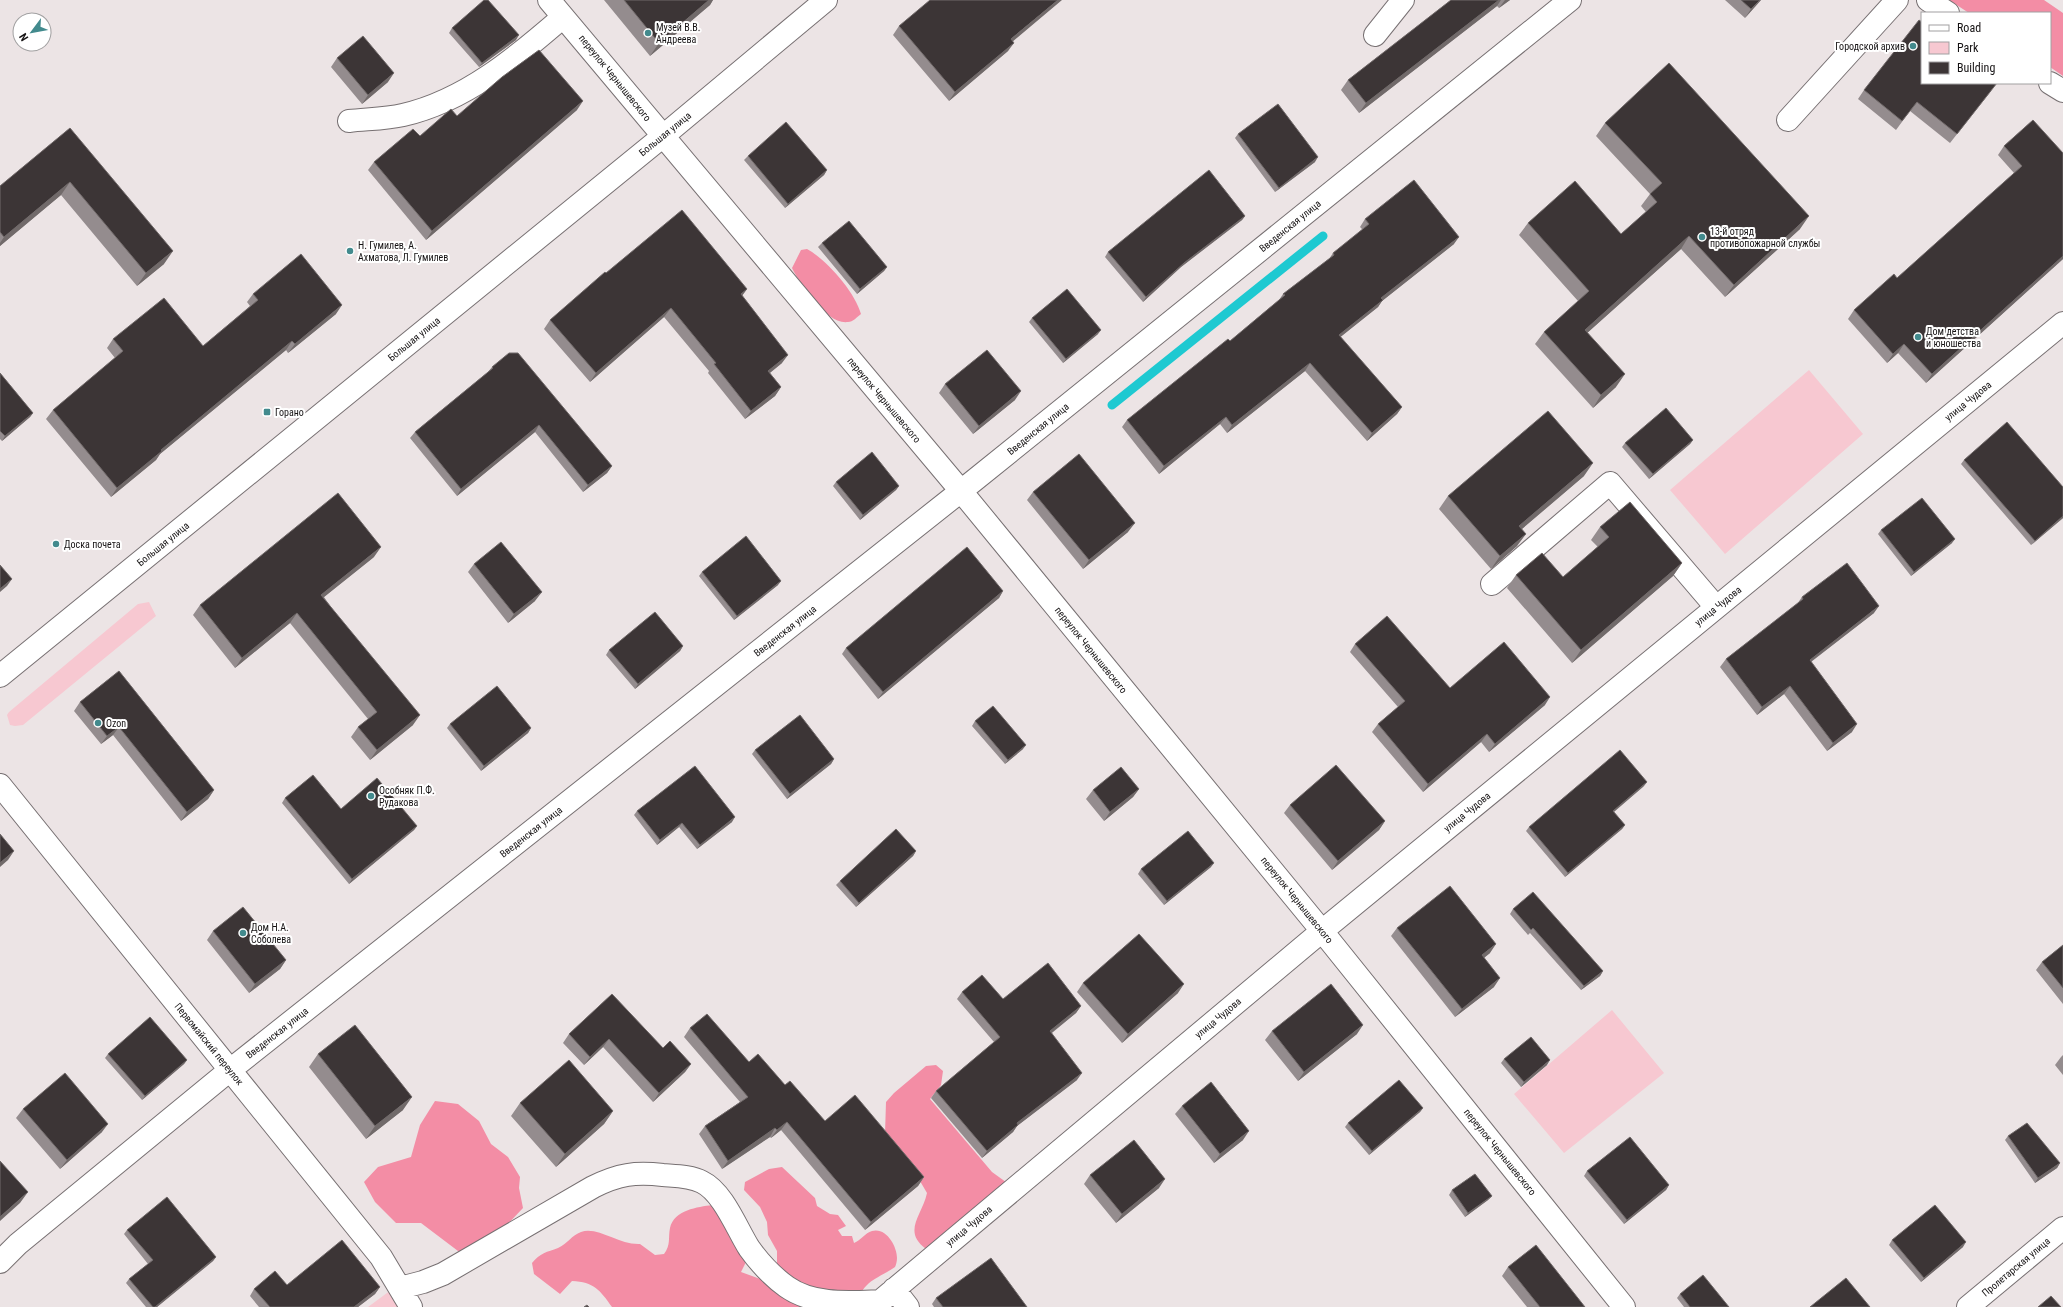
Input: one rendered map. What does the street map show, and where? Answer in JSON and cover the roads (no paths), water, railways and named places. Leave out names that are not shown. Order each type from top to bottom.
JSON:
[{"type":"street","name":"переулок Чернышевского","points":[[549,0],[624,88],[662,137],[961,491],[1322,931],[1624,1307]]},
{"type":"street","name":"Большая улица","points":[[0,676],[662,137],[826,0]]},
{"type":"street","points":[[1375,35],[1402,0]]},
{"type":"street","name":"Введенская улица","points":[[0,1262],[18,1244],[230,1070],[961,491],[1570,0]]},
{"type":"street","points":[[1788,120],[1897,0]]},
{"type":"street","points":[[1928,0],[1946,12]]},
{"type":"street","points":[[349,122],[403,115],[434,105],[453,96],[487,77],[507,63],[564,17]]},
{"type":"street","points":[[2051,84],[2063,91]]},
{"type":"street","name":"улица Чудова","points":[[885,1299],[1322,931],[2063,323]]},
{"type":"street","points":[[1492,584],[1610,483],[1716,607]]},
{"type":"street","name":"Первомайский переулок","points":[[0,785],[381,1257],[411,1307]]},
{"type":"street","points":[[400,1288],[423,1282],[443,1274],[612,1177],[629,1174],[648,1174],[678,1176],[702,1182],[722,1202],[750,1249],[772,1274],[788,1288],[812,1298],[840,1302],[885,1299],[908,1307]]},
{"type":"street","name":"Пролетарская улица","points":[[1968,1307],[2063,1228]]},
{"type":"waterway","points":[[1112,405],[1323,236]]},
{"type":"place","name":"Музей В.В. Андреева","points":[[648,33]]},
{"type":"place","name":"Городской архив","points":[[1913,46]]},
{"type":"place","name":"13-й отряд противопожарной службы","points":[[1702,237]]},
{"type":"place","name":"Н. Гумилев, А. Ахматова, Л. Гумилев","points":[[350,251]]},
{"type":"place","name":"Дом детства и юношества","points":[[1918,337]]},
{"type":"place","name":"Горано","points":[[267,412]]},
{"type":"place","name":"Доска почета","points":[[56,544]]},
{"type":"place","name":"Ozon","points":[[98,723]]},
{"type":"place","name":"Особняк П.Ф. Рудакова","points":[[371,796]]},
{"type":"place","name":"Дом Н.А. Соболева","points":[[243,933]]}]
